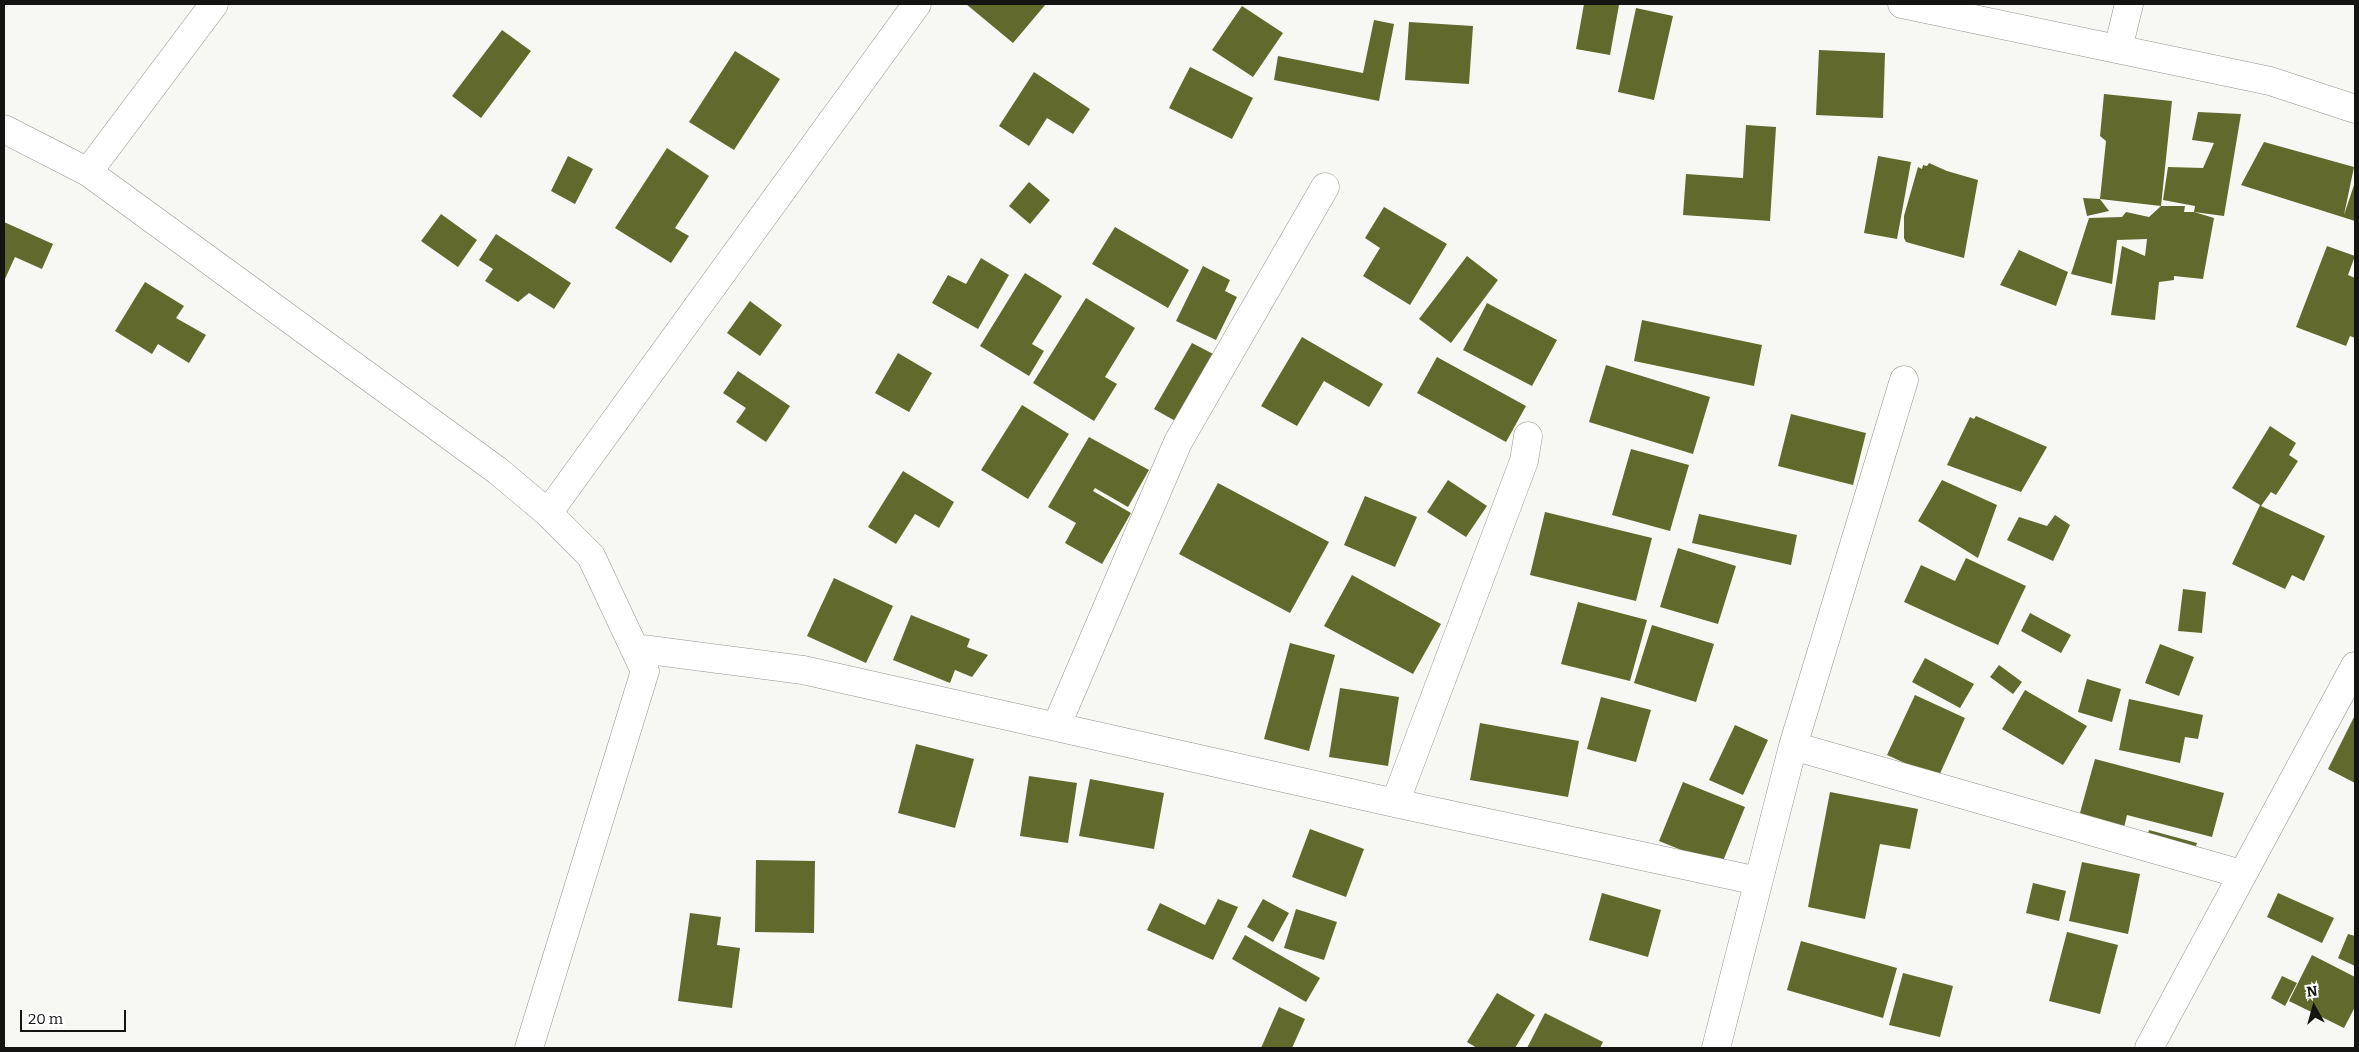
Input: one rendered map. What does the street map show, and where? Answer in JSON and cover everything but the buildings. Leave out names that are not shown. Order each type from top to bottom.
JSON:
[{"type":"street","points":[[88,172],[214,4]]},
{"type":"street","points":[[548,513],[917,4]]},
{"type":"street","points":[[1902,4],[2270,81],[2355,109]]},
{"type":"street","points":[[2118,49],[2129,4]]},
{"type":"street","points":[[4,129],[88,172],[498,472],[548,513],[591,556],[645,671],[528,1048]]},
{"type":"street","points":[[1056,727],[1178,442],[1325,187]]},
{"type":"street","points":[[1716,1048],[1793,746],[1904,380]]},
{"type":"street","points":[[1395,803],[1524,462],[1528,436]]},
{"type":"street","points":[[634,648],[803,670],[1395,803],[1758,881]]},
{"type":"street","points":[[2149,1048],[2241,874],[2355,666]]},
{"type":"street","points":[[1793,746],[2241,874]]}]
